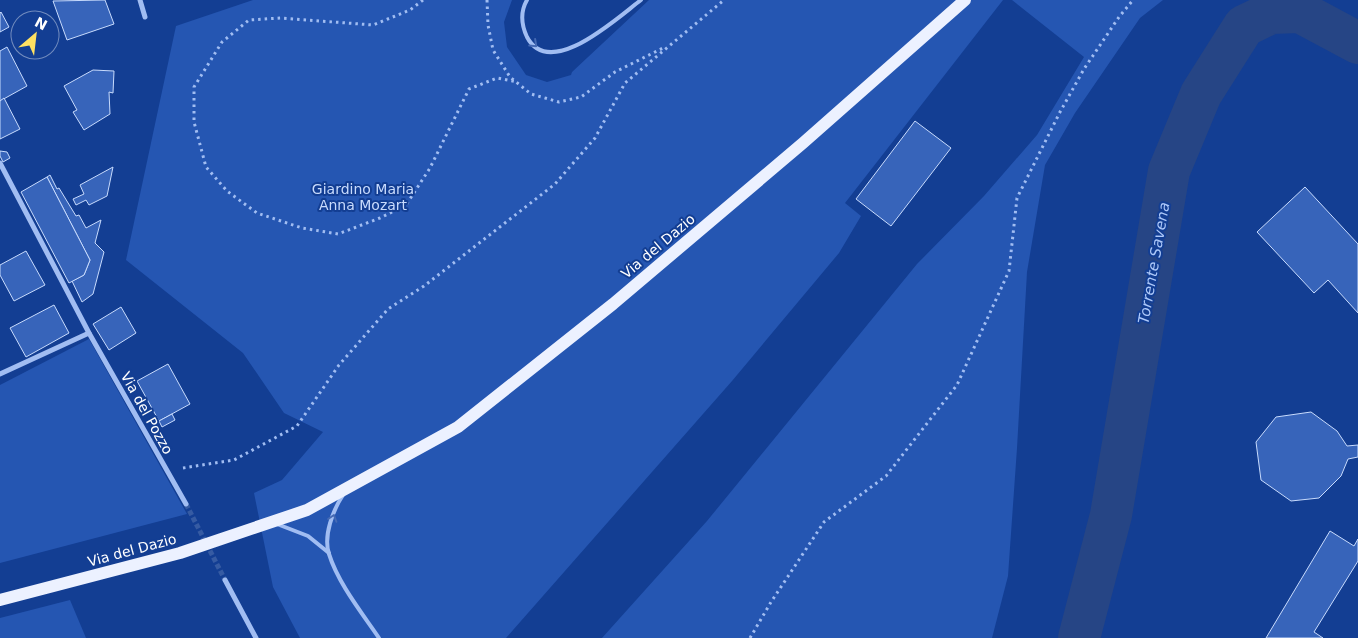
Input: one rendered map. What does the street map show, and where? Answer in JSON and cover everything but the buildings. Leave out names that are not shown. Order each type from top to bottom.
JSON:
[{"type":"main road","name":"Via del Dazio","points":[[0,600],[180,553],[307,510],[458,427],[621,297],[803,143],[965,0]]},
{"type":"street","points":[[140,0],[144,17]]},
{"type":"street","name":"Via del Pozzo","points":[[0,163],[89,333],[186,504]]},
{"type":"street","points":[[0,374],[89,333]]},
{"type":"street","points":[[225,580],[256,638]]},
{"type":"lane","points":[[527,0],[521,11],[526,35],[531,43],[543,51],[558,53],[582,44],[641,0]]},
{"type":"lane","points":[[349,487],[332,517],[328,537],[329,553],[346,590],[378,638]]},
{"type":"lane","points":[[270,522],[308,536],[329,553]]},
{"type":"path","points":[[423,0],[410,10],[373,25],[281,18],[249,20],[222,42],[194,87],[194,122],[206,167],[227,191],[257,213],[302,228],[338,234],[380,218],[406,205],[430,168],[469,89],[497,78],[517,82]]},
{"type":"path","points":[[487,0],[488,25],[493,50],[510,77],[532,94],[559,102],[581,97],[615,72],[667,46]]},
{"type":"path","points":[[167,471],[234,460],[297,426],[339,366],[388,308],[424,286],[555,184],[595,138],[625,83],[724,0]]},
{"type":"path","points":[[750,638],[771,602],[824,522],[886,476],[957,385],[1009,271],[1017,198],[1084,69],[1119,17],[1133,0]]},
{"type":"green space","name":"Giardino Maria Anna Mozart","points":[[253,0],[512,0],[504,22],[507,47],[526,75],[547,82],[571,75],[649,0],[1003,0],[845,203],[861,216],[839,253],[732,381],[506,638],[300,638],[273,587],[254,493],[282,480],[323,432],[284,413],[243,353],[126,260],[176,26]]},
{"type":"green space","points":[[1012,0],[1163,0],[1140,18],[1075,113],[1045,165],[1027,272],[1008,576],[992,638],[602,638],[707,521],[917,264],[984,196],[1037,135],[1084,57]]},
{"type":"green space","points":[[89,339],[187,514],[0,563],[0,385]]},
{"type":"green space","points":[[70,600],[86,638],[0,638],[0,618]]},
{"type":"waterway","name":"Torrente Savena","points":[[1079,638],[1111,515],[1169,171],[1201,94],[1244,26],[1271,13],[1300,12],[1358,43]]},
{"type":"tunnel","points":[[186,504],[225,580]]}]
